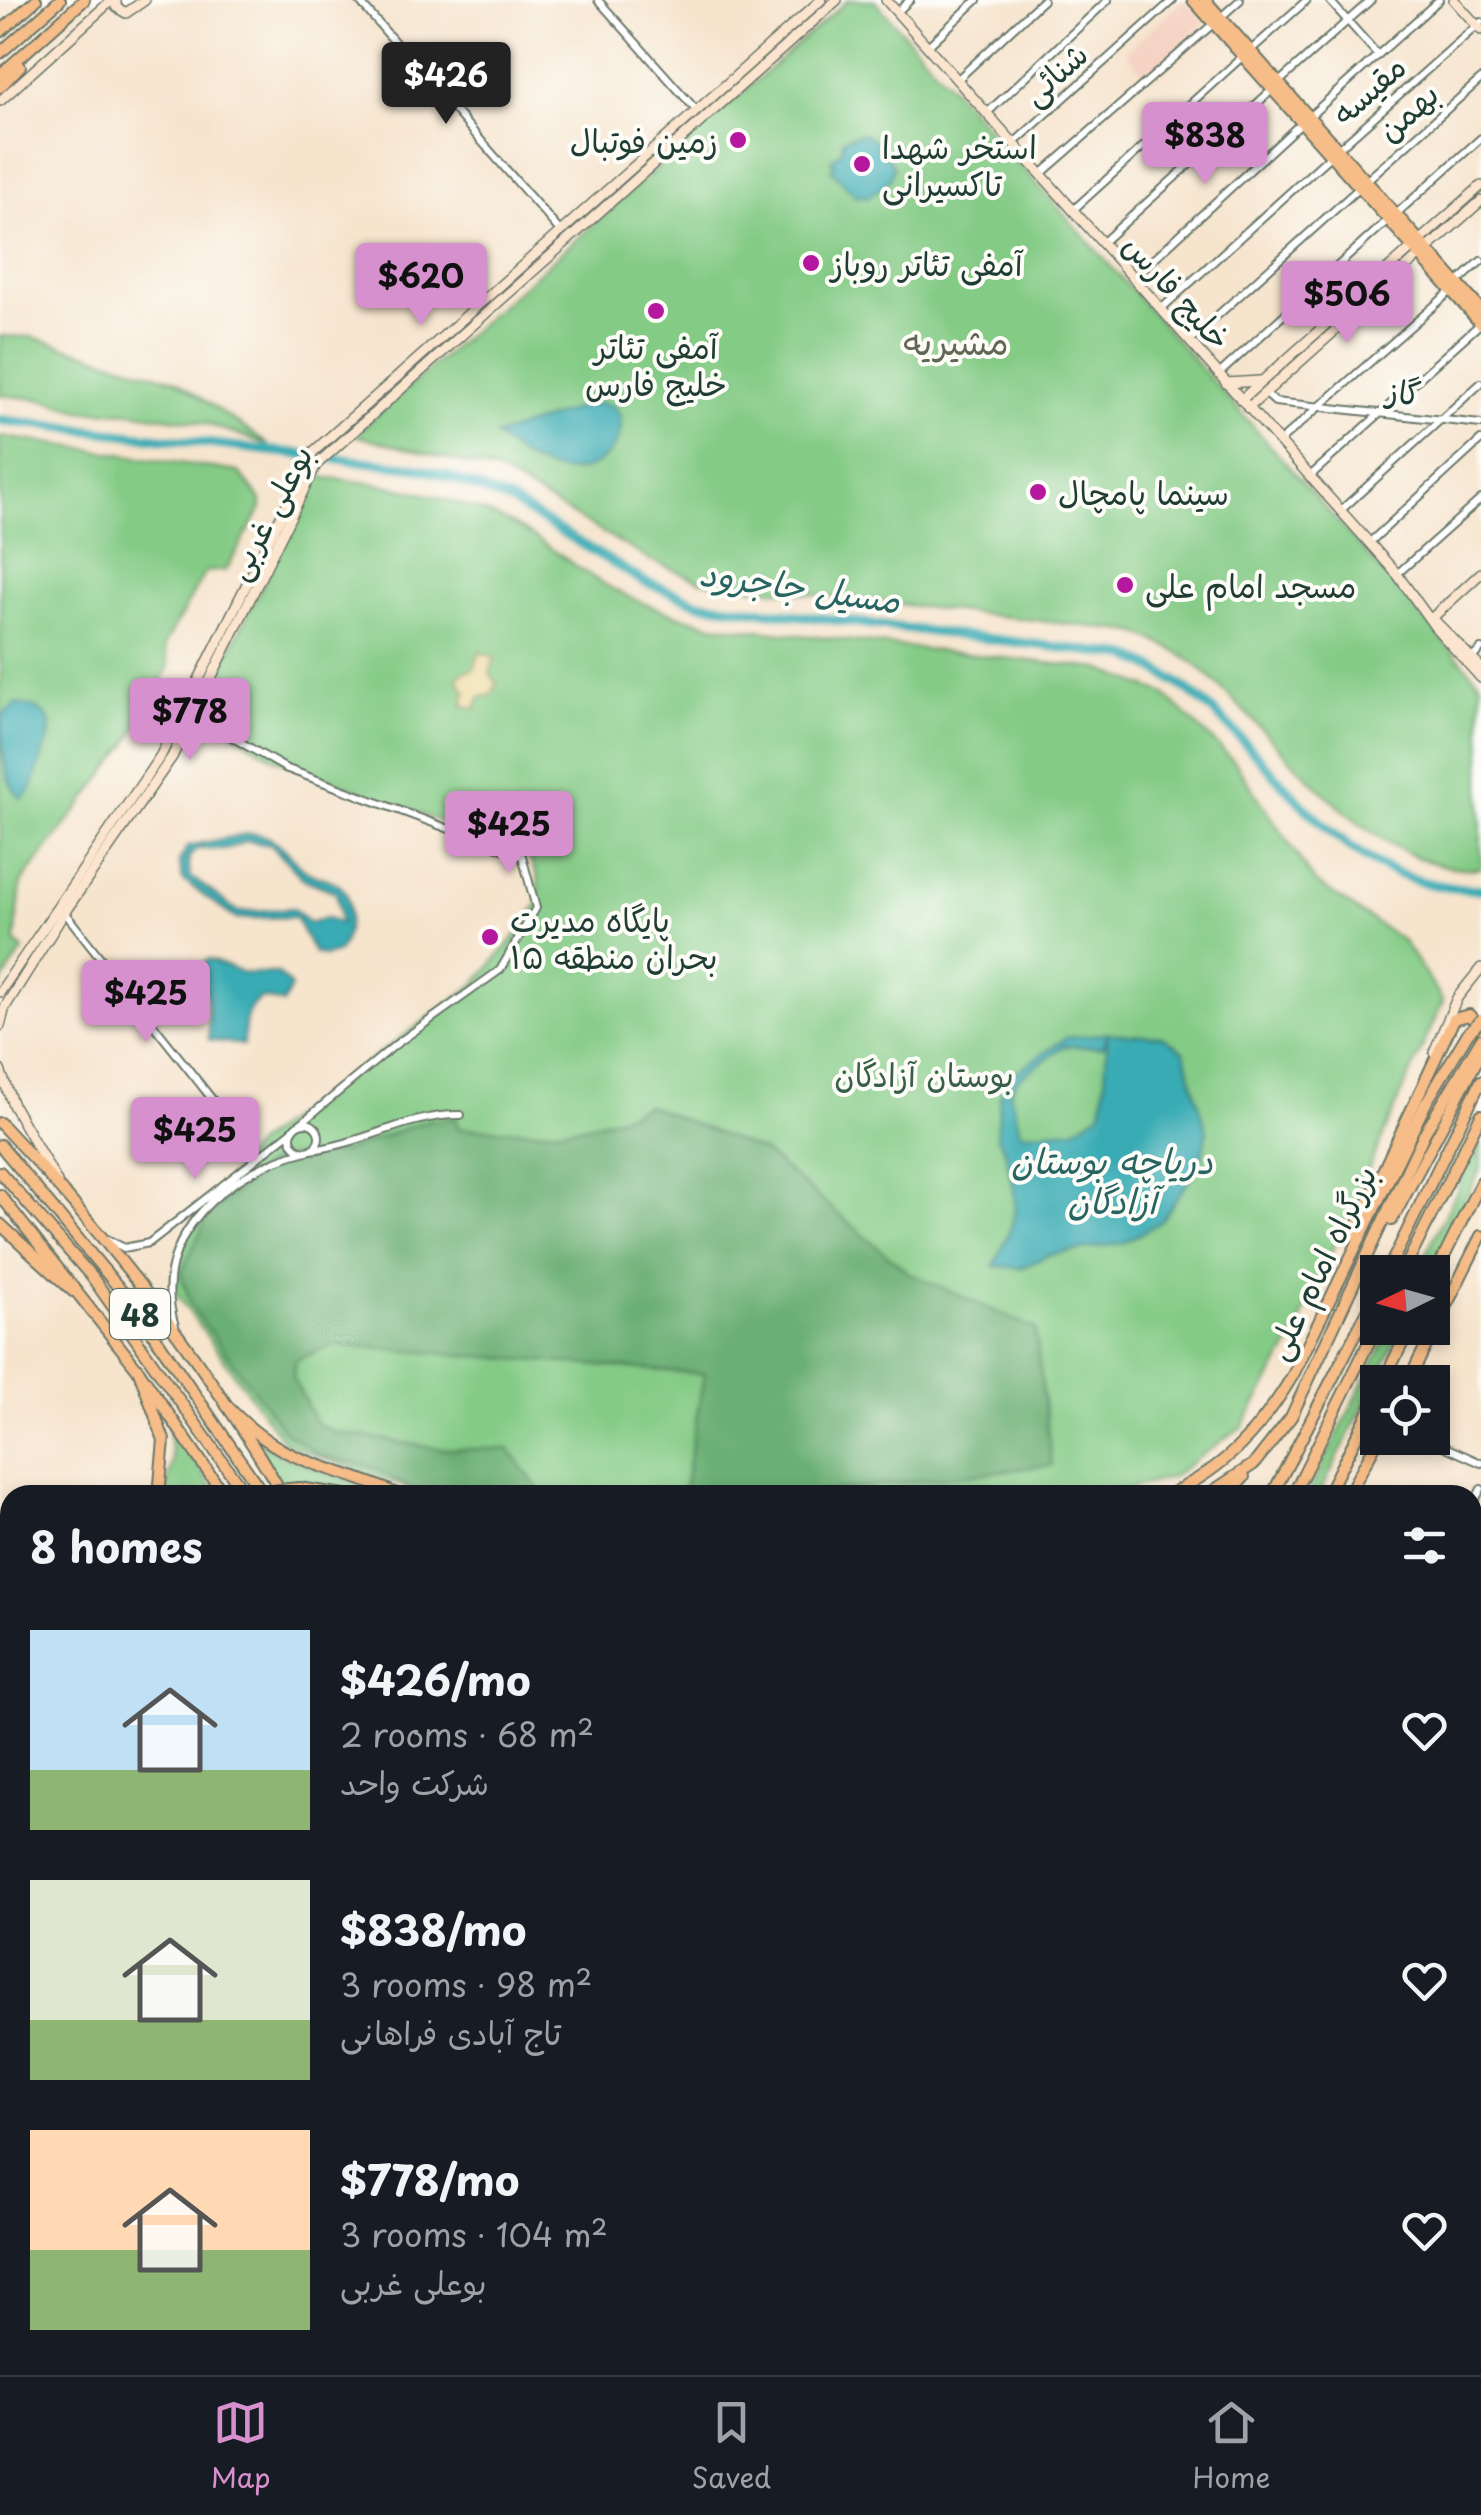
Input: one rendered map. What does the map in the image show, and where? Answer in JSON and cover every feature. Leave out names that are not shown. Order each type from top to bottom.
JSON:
[{"type":"main road","points":[[0,32],[36,0]]},
{"type":"main road","points":[[0,54],[60,0]]},
{"type":"main road","points":[[0,75],[84,0]]},
{"type":"main road","points":[[0,101],[114,0],[116,8],[126,13],[145,0]]},
{"type":"main road","name":"بوعلی غربی","points":[[0,992],[161,755],[312,460],[560,231],[821,0]]},
{"type":"main road","name":"بوعلی غربی","points":[[0,1026],[2,1009],[186,730],[312,460],[324,455],[836,0]]},
{"type":"main road","name":"خلیج فارس","points":[[886,0],[1432,618],[1481,668]]},
{"type":"main road","points":[[1193,0],[1217,20],[1335,152],[1454,286],[1481,324]]},
{"type":"main road","points":[[1205,0],[1217,20]]},
{"type":"main road","points":[[1454,0],[1480,26]]},
{"type":"main road","points":[[0,86],[72,10]]},
{"type":"main road","points":[[1245,404],[1266,394],[1481,186]]},
{"type":"main road","points":[[1245,404],[1263,380],[1481,201]]},
{"type":"main road","points":[[1454,286],[1481,310]]},
{"type":"main road","points":[[1222,379],[1263,380]]},
{"type":"main road","points":[[1432,618],[1481,574]]},
{"type":"main road","name":"خلیج فارس","points":[[1432,618],[1435,627],[1481,678]]},
{"type":"main road","points":[[1426,1074],[1446,1018],[1481,968]]},
{"type":"main road","points":[[1313,1332],[1454,1018],[1469,1014],[1481,1028]]},
{"type":"main road","name":"بزرگراه امام علی","points":[[1185,1485],[1229,1459],[1258,1430],[1293,1375],[1426,1103],[1468,1033],[1481,1020]]},
{"type":"main road","name":"بزرگراه امام علی","points":[[1222,1485],[1254,1464],[1292,1418],[1424,1134],[1477,1052],[1481,1039]]},
{"type":"main road","points":[[0,1070],[13,1105],[58,1185]]},
{"type":"main road","points":[[1395,1255],[1481,1080]]},
{"type":"main road","points":[[1411,1255],[1481,1115]]},
{"type":"main road","points":[[0,1123],[58,1185],[180,1342],[227,1406],[277,1485]]},
{"type":"main road","name":"48","points":[[0,1145],[134,1306],[257,1485]]},
{"type":"main road","name":"48","points":[[0,1172],[92,1277],[239,1485]]},
{"type":"main road","points":[[1445,1255],[1481,1182]]},
{"type":"main road","points":[[0,1195],[139,1371],[217,1485]]},
{"type":"main road","points":[[0,1224],[43,1268],[85,1300]]},
{"type":"main road","points":[[1416,1365],[1481,1236]]},
{"type":"main road","points":[[1277,1485],[1360,1326]]},
{"type":"main road","points":[[1299,1485],[1368,1345]]},
{"type":"main road","points":[[139,1371],[164,1440],[166,1460],[161,1485]]},
{"type":"main road","points":[[227,1406],[260,1439],[286,1455],[371,1485]]},
{"type":"main road","points":[[1332,1485],[1360,1430]]},
{"type":"main road","points":[[1353,1485],[1370,1455]]},
{"type":"main road","points":[[1236,1485],[1254,1464]]},
{"type":"street","points":[[358,0],[560,231]]},
{"type":"street","points":[[598,0],[697,112]]},
{"type":"street","points":[[896,12],[910,0]]},
{"type":"street","points":[[927,47],[978,0]]},
{"type":"street","points":[[957,80],[1043,0]]},
{"type":"street","points":[[987,114],[1108,0]]},
{"type":"street","name":"شنائی","points":[[1013,144],[1173,0]]},
{"type":"street","points":[[1041,174],[1240,0]]},
{"type":"street","points":[[1072,210],[1307,0]]},
{"type":"street","points":[[1329,0],[1378,55]]},
{"type":"street","points":[[1102,243],[1371,0]]},
{"type":"street","points":[[1133,278],[1439,0]]},
{"type":"street","name":"مقیسه","points":[[1161,309],[1480,26]]},
{"type":"street","name":"بهمن","points":[[1190,342],[1481,79]]},
{"type":"street","points":[[1222,379],[1481,138]]},
{"type":"street","points":[[1279,442],[1481,261]]},
{"type":"street","points":[[1310,476],[1481,324]]},
{"type":"street","points":[[1340,510],[1481,382]]},
{"type":"street","name":"گاز","points":[[1266,394],[1276,402],[1481,424]]},
{"type":"street","points":[[1369,543],[1481,440]]},
{"type":"street","points":[[1397,574],[1481,499]]},
{"type":"street","points":[[1472,658],[1481,649]]},
{"type":"street","points":[[95,1231],[124,1248],[144,1246],[395,1046],[500,970],[532,920],[536,898],[522,856],[284,768],[209,724],[200,700]]},
{"type":"street","points":[[186,730],[209,724]]},
{"type":"street","points":[[64,912],[257,1156]]},
{"type":"street","points":[[180,1342],[169,1284],[184,1231],[248,1172],[279,1157],[360,1142],[428,1117],[461,1115]]},
{"type":"street","points":[[296,1127],[308,1123],[318,1131],[318,1144],[309,1151]]},
{"type":"street","points":[[296,1127],[292,1143],[309,1151]]},
{"type":"street","points":[[1450,1449],[1481,1462]]},
{"type":"shaded area","points":[[1183,0],[1205,22],[1145,76],[1125,52]]},
{"type":"green space","points":[[848,0],[874,0],[1481,683],[1481,868],[1441,865],[1402,851],[1365,827],[1294,764],[1202,670],[1170,648],[1135,632],[701,581],[650,560],[498,472],[354,435]]},
{"type":"green space","points":[[0,336],[32,337],[175,380],[269,445],[204,423],[130,412],[83,411],[46,400],[0,395]]},
{"type":"green space","points":[[0,436],[239,472],[261,500],[261,509],[226,570],[205,572],[164,646],[169,666],[128,744],[21,883],[15,942],[23,950],[0,986]]},
{"type":"green space","name":"بوستان آزادگان","points":[[317,477],[412,491],[503,520],[625,595],[713,625],[1100,669],[1163,693],[1234,761],[1315,882],[1403,941],[1443,1001],[1288,1349],[1243,1426],[1170,1478],[1142,1485],[398,1485],[283,1441],[175,1292],[177,1262],[196,1218],[257,1143],[475,984],[525,925],[539,901],[538,878],[528,855],[276,759],[214,722],[207,695]]},
{"type":"green space","points":[[647,1105],[764,1152],[909,1273],[1035,1329],[1052,1465],[887,1485],[685,1485],[704,1374],[334,1345],[296,1360],[293,1378],[317,1424],[334,1432],[442,1449],[509,1449],[536,1485],[405,1485],[372,1467],[321,1456],[285,1432],[191,1306],[181,1274],[206,1219],[259,1169],[277,1159],[341,1152],[428,1120],[456,1118],[458,1128],[554,1130],[622,1116]]},
{"type":"green space","points":[[1481,1142],[1481,1168],[1438,1255],[1425,1255]]},
{"type":"green space","points":[[1382,1345],[1394,1345],[1384,1365],[1372,1365]]},
{"type":"green space","points":[[1360,1390],[1360,1413],[1324,1485],[1312,1485]]},
{"type":"green space","points":[[168,1420],[211,1485],[166,1485],[172,1463]]},
{"type":"green space","points":[[252,1436],[281,1456],[364,1485],[280,1485]]},
{"type":"sand","points":[[480,652],[495,657],[490,673],[497,684],[491,695],[480,697],[476,709],[462,705],[466,693],[458,679],[462,672],[474,669]]},
{"type":"water","name":"استخر شهدا تاکسیرانی","points":[[862,133],[874,140],[894,166],[890,180],[867,198],[862,194],[858,198],[831,170],[835,166],[831,161],[842,150],[843,139]]},
{"type":"water","points":[[587,405],[610,405],[619,414],[621,429],[615,445],[602,460],[584,469],[559,471],[530,461],[495,436]]},
{"type":"water","points":[[17,704],[41,711],[50,724],[34,782],[23,799],[11,783],[2,748],[3,714]]},
{"type":"water","points":[[246,834],[265,836],[308,872],[336,883],[345,892],[349,909],[347,929],[338,952],[326,956],[314,953],[295,917],[236,919],[183,880],[179,862],[188,846]],"holes":[[[247,841],[271,845],[303,879],[336,892],[341,923],[325,917],[310,923],[293,908],[239,912],[190,876],[188,859],[196,849],[226,849]]]},
{"type":"water","points":[[209,959],[244,973],[278,973],[291,987],[283,1004],[262,998],[252,1006],[246,1018],[243,1045],[209,1040],[206,989],[187,996],[187,974]]},
{"type":"water","name":"دریاچه بوستان آزادگان","points":[[1108,1033],[1162,1036],[1184,1051],[1207,1131],[1200,1165],[1161,1221],[1124,1243],[1049,1255],[1021,1268],[994,1266],[1015,1209],[1009,1167],[997,1138],[1000,1096],[1007,1078],[1066,1038]],"holes":[[[1108,1034],[1100,1113],[1074,1129],[1021,1133],[1010,1093],[1016,1081],[1064,1046],[1103,1047]]]},
{"type":"waterway","name":"مسیل جاجرود","points":[[0,420],[412,467],[510,501],[643,581],[699,603],[1128,656],[1177,682],[1219,717],[1331,831],[1373,861],[1422,882],[1481,889]]},
{"type":"place","name":"زمین فوتبال","points":[[738,140]]},
{"type":"place","name":"استخر شهدا تاکسیرانی","points":[[862,164]]},
{"type":"place","name":"آمفی تئاتر روباز","points":[[811,263]]},
{"type":"place","name":"آمفی تئاتر خلیج فارس","points":[[656,311]]},
{"type":"place","name":"سینما پامچال","points":[[1038,492]]},
{"type":"place","name":"مسجد امام علی","points":[[1125,585]]},
{"type":"place","name":"پایگاه مدیرت بحران منطقه ۱۵","points":[[490,937]]},
{"type":"district","name":"مشیریه","points":[[956,340]]}]
